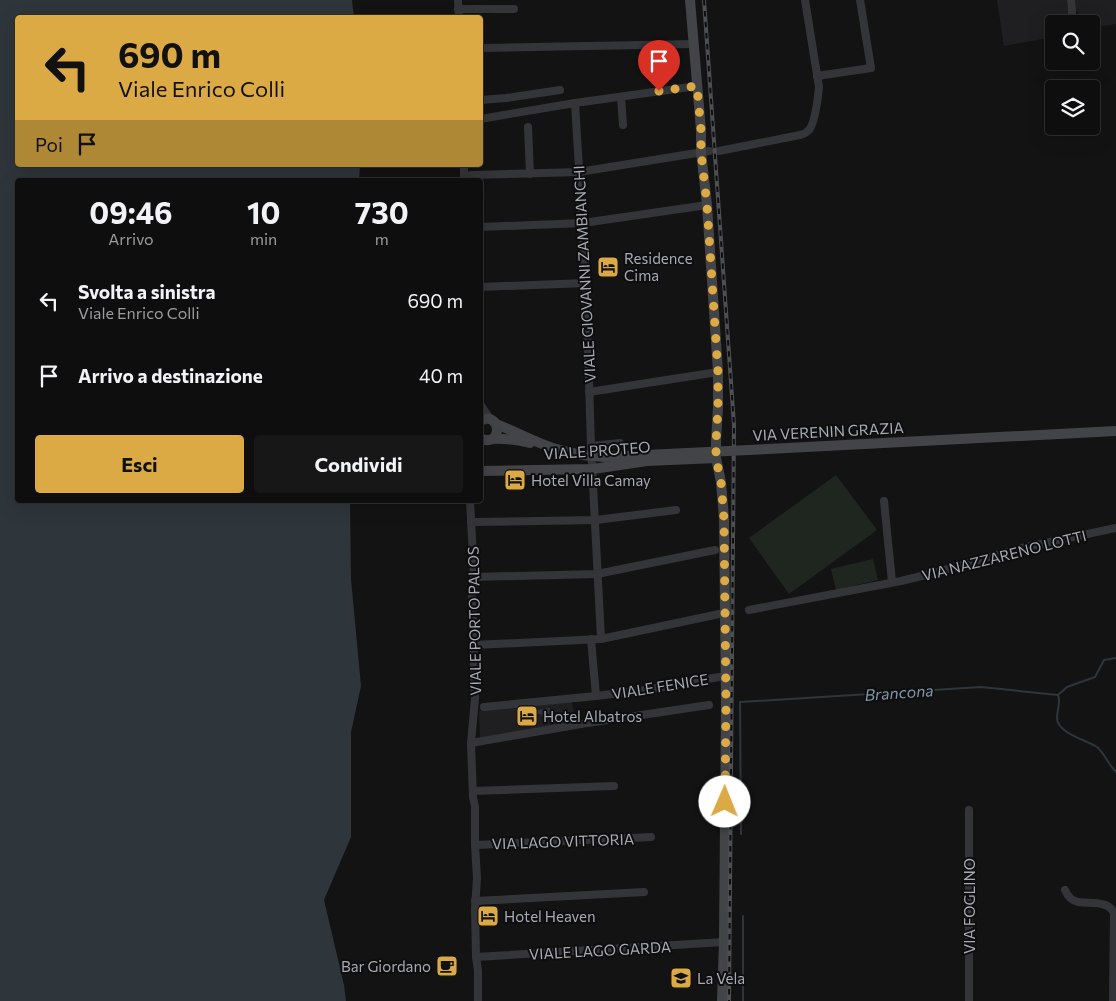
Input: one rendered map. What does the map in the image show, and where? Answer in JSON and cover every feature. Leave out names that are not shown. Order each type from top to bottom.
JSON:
[{"type":"street","points":[[458,0],[458,13],[514,9]]},
{"type":"street","points":[[690,0],[701,130],[705,152],[718,372],[716,458],[721,482],[724,519],[726,713],[722,1001]]},
{"type":"street","points":[[719,151],[805,134],[809,131],[817,100],[818,87],[805,0]]},
{"type":"street","points":[[817,76],[871,68],[860,0]]},
{"type":"street","points":[[1071,0],[1072,15]]},
{"type":"street","points":[[483,48],[694,44]]},
{"type":"street","points":[[483,118],[574,103],[697,86]]},
{"type":"street","points":[[483,100],[560,90]]},
{"type":"street","points":[[621,97],[623,125]]},
{"type":"street","name":"VIALE GIOVANNI ZAMBIANCHI","points":[[574,103],[586,283],[591,446],[601,639]]},
{"type":"street","points":[[528,126],[530,174]]},
{"type":"street","points":[[471,175],[579,172],[705,152]]},
{"type":"street","points":[[483,227],[583,224],[707,205]]},
{"type":"street","points":[[483,287],[586,283]]},
{"type":"street","points":[[589,392],[718,372]]},
{"type":"street","points":[[483,408],[494,422],[498,431],[495,437],[487,439]]},
{"type":"street","points":[[483,420],[485,419],[494,422]]},
{"type":"street","name":"VIA VERENIN GRAZIA","points":[[494,422],[543,445],[556,449],[582,455],[605,456],[1116,431]]},
{"type":"street","name":"VIA VERENIN GRAZIA","points":[[487,439],[505,438],[537,446],[543,445]]},
{"type":"street","points":[[591,446],[620,442]]},
{"type":"street","name":"VIALE PROTEO","points":[[483,471],[593,469],[647,461],[716,458]]},
{"type":"street","points":[[884,501],[892,582]]},
{"type":"street","name":"VIALE PORTO PALOS","points":[[470,503],[474,577],[472,594],[475,698],[471,743],[477,878],[475,901],[478,1001]]},
{"type":"street","points":[[471,522],[596,520],[676,510]]},
{"type":"street","name":"VIA NAZZARENO LOTTI","points":[[749,610],[934,573],[1017,549],[1116,528]]},
{"type":"street","points":[[474,577],[597,574],[715,550]]},
{"type":"street","points":[[474,644],[601,639],[724,613]]},
{"type":"street","name":"VIALE FENICE","points":[[591,639],[596,696]]},
{"type":"street","name":"VIALE FENICE","points":[[484,707],[645,690],[725,676]]},
{"type":"street","points":[[471,743],[709,705]]},
{"type":"street","points":[[473,791],[614,786]]},
{"type":"street","name":"VIA FOGLINO","points":[[968,810],[969,1001]]},
{"type":"street","name":"VIA LAGO VITTORIA","points":[[475,845],[651,838]]},
{"type":"street","points":[[1065,890],[1073,901],[1106,905],[1114,913],[1113,1001]]},
{"type":"street","points":[[475,901],[644,892]]},
{"type":"street","name":"VIALE LAGO GARDA","points":[[476,957],[724,942]]},
{"type":"shaded area","points":[[0,0],[352,0],[354,15],[15,15],[15,167],[360,167],[359,178],[15,178],[15,503],[350,503],[351,579],[361,686],[351,732],[351,837],[324,900],[346,1001],[0,1001]]},
{"type":"shaded area","points":[[997,0],[1067,0],[1068,15],[1045,15],[1045,39],[1004,46]]},
{"type":"shaded area","points":[[1074,0],[1116,0],[1116,24],[1100,27],[1100,15],[1078,15],[1078,12],[1075,11]]},
{"type":"shaded area","points":[[836,475],[877,530],[789,594],[749,538]]},
{"type":"shaded area","points":[[873,559],[878,580],[836,590],[831,569]]},
{"type":"shaded area","name":"Hotel Albatros","points":[[572,702],[575,721],[480,738],[479,711]]},
{"type":"shaded area","points":[[549,708],[553,711],[552,715],[542,717],[541,714],[535,712],[537,710]]},
{"type":"waterway","name":"Brancona","points":[[1058,695],[1067,687],[1095,677],[1104,660],[1116,658]]},
{"type":"waterway","name":"Brancona","points":[[741,834],[740,702],[981,687],[1058,695]]},
{"type":"waterway","name":"Brancona","points":[[1058,695],[1058,723],[1073,736],[1097,747],[1116,772]]},
{"type":"waterway","points":[[743,916],[743,1001]]},
{"type":"railway","points":[[704,0],[734,425],[729,1001]]},
{"type":"place","name":"Residence Cima","points":[[608,267]]},
{"type":"place","name":"Hotel Villa Camay","points":[[515,480]]},
{"type":"place","name":"Hotel Albatros","points":[[527,716]]},
{"type":"place","name":"Hotel Heaven","points":[[488,916]]},
{"type":"place","name":"Bar Giordano","points":[[447,966]]},
{"type":"place","name":"La Vela","points":[[681,978]]},
{"type":"route","points":[[659,91],[697,86],[718,372],[716,458],[721,482],[724,519],[725,802]]}]
